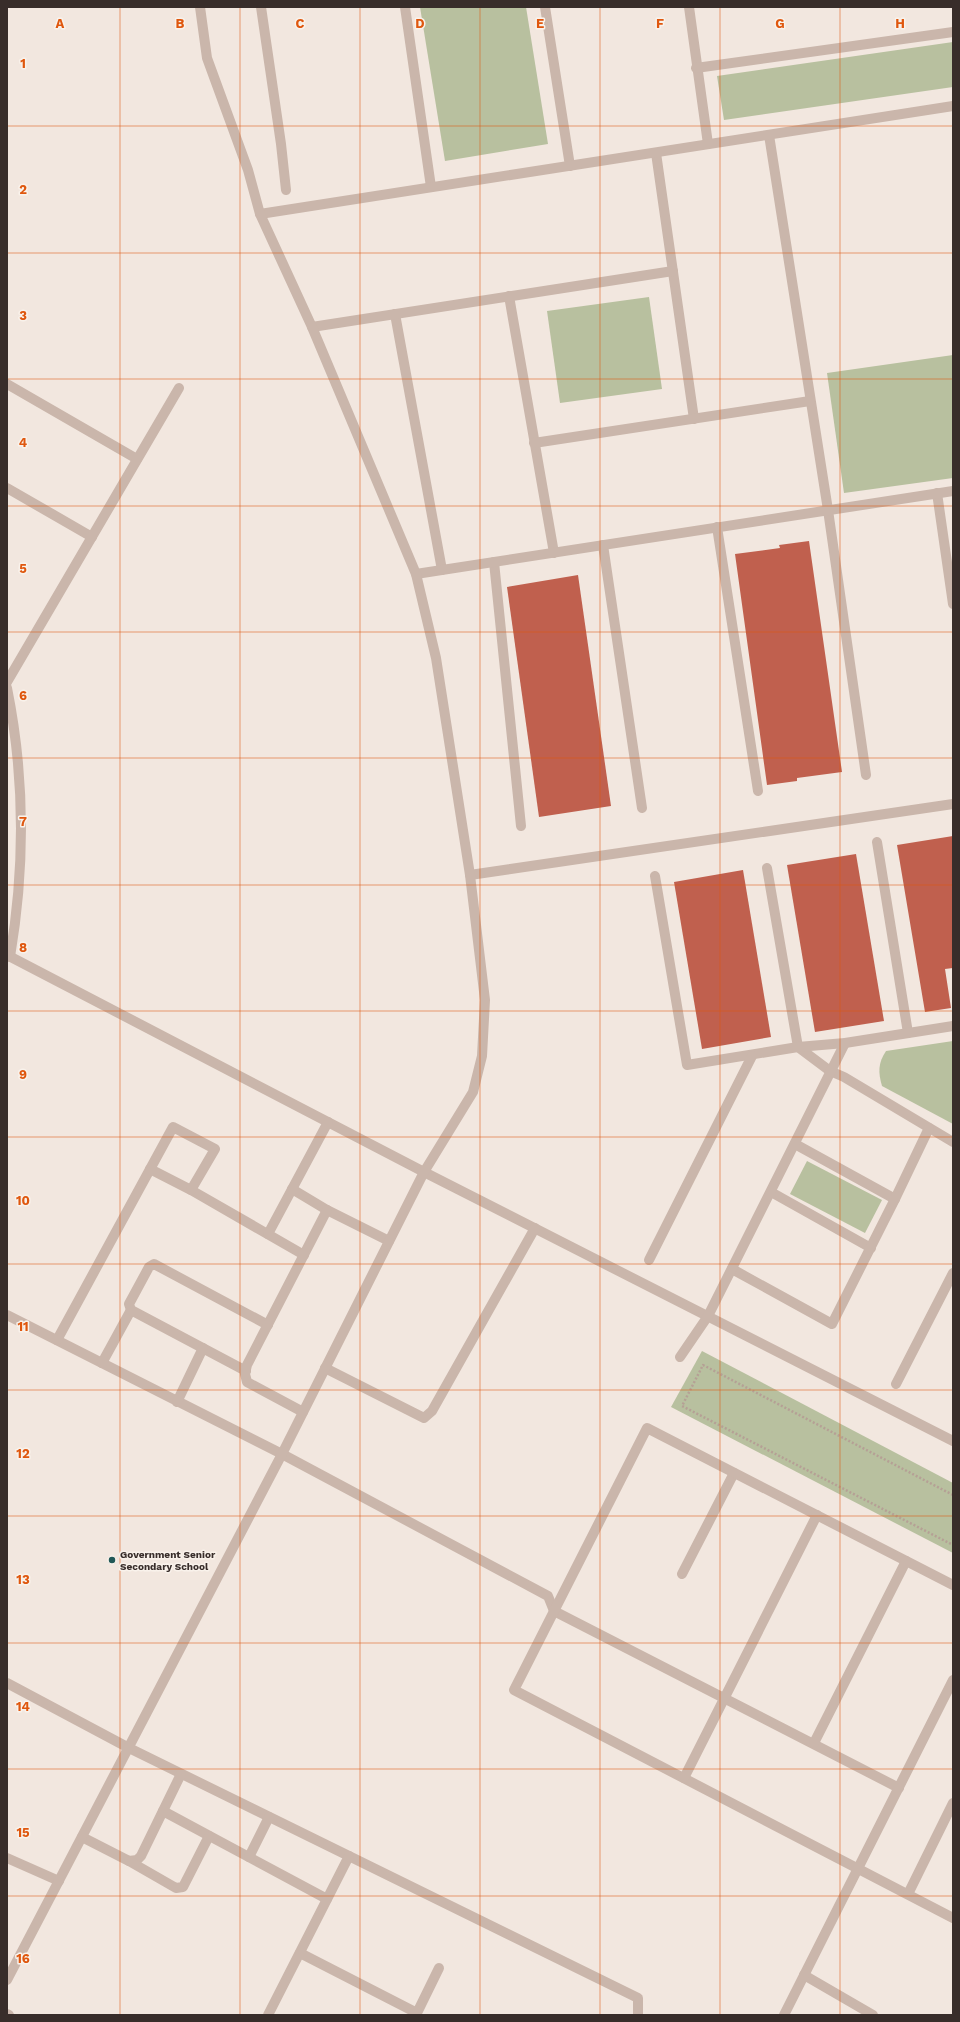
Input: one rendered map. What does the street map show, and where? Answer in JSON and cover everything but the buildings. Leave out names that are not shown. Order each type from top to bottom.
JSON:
[{"type":"street","points":[[7,1980],[282,1454],[424,1172],[473,1092],[482,1056],[485,1000],[470,875],[436,658],[416,574],[312,328],[260,214],[248,170],[207,58],[200,7]]},
{"type":"street","points":[[261,7],[286,190]]},
{"type":"street","points":[[405,7],[431,187]]},
{"type":"street","points":[[545,7],[570,166]]},
{"type":"street","points":[[689,7],[696,68],[708,144]]},
{"type":"street","points":[[696,68],[953,32]]},
{"type":"street","points":[[260,214],[953,106]]},
{"type":"street","points":[[770,135],[828,510],[866,775]]},
{"type":"street","points":[[656,152],[694,419]]},
{"type":"street","points":[[312,328],[672,271]]},
{"type":"street","points":[[509,296],[554,552]]},
{"type":"street","points":[[395,314],[442,570]]},
{"type":"street","points":[[7,384],[137,459]]},
{"type":"street","points":[[7,682],[179,388]]},
{"type":"street","points":[[534,443],[810,401]]},
{"type":"street","points":[[7,488],[92,537]]},
{"type":"street","points":[[416,574],[953,491]]},
{"type":"street","points":[[937,494],[953,604]]},
{"type":"street","points":[[717,528],[758,791]]},
{"type":"street","points":[[603,545],[642,808]]},
{"type":"street","points":[[494,562],[521,826]]},
{"type":"street","points":[[7,688],[16,729],[22,826],[16,925],[9,956],[424,1172],[953,1441]]},
{"type":"street","points":[[470,875],[953,804]]},
{"type":"street","points":[[877,842],[908,1033]]},
{"type":"street","points":[[767,868],[798,1047],[830,1071],[844,1077],[953,1142]]},
{"type":"street","points":[[655,876],[687,1066],[798,1047],[845,1043],[953,1026]]},
{"type":"street","points":[[680,1357],[708,1316],[845,1043]]},
{"type":"street","points":[[649,1260],[752,1056]]},
{"type":"street","points":[[268,1234],[328,1122]]},
{"type":"street","points":[[57,1340],[173,1127],[215,1150],[191,1190]]},
{"type":"street","points":[[732,1269],[832,1324],[896,1199],[928,1128]]},
{"type":"street","points":[[795,1144],[896,1199]]},
{"type":"street","points":[[150,1170],[191,1190],[304,1255]]},
{"type":"street","points":[[292,1190],[327,1210],[389,1241]]},
{"type":"street","points":[[771,1192],[871,1248]]},
{"type":"street","points":[[303,1412],[247,1382],[246,1371],[327,1210]]},
{"type":"street","points":[[325,1368],[424,1418],[432,1410],[534,1228]]},
{"type":"street","points":[[246,1371],[131,1310],[129,1304],[149,1267],[154,1264],[268,1325]]},
{"type":"street","points":[[896,1384],[953,1273]]},
{"type":"street","points":[[102,1363],[131,1310]]},
{"type":"street","points":[[7,1315],[282,1454],[548,1596],[554,1611],[814,1743],[899,1788]]},
{"type":"street","points":[[177,1402],[203,1348]]},
{"type":"street","points":[[953,1585],[647,1428],[514,1690],[953,1918]]},
{"type":"street","points":[[682,1574],[734,1473]]},
{"type":"street","points":[[684,1778],[817,1515]]},
{"type":"street","points":[[814,1743],[906,1561]]},
{"type":"street","points":[[784,2015],[953,1680]]},
{"type":"street","points":[[7,1683],[181,1774],[638,1998],[638,2015]]},
{"type":"street","points":[[129,1861],[137,1860],[141,1856],[181,1774]]},
{"type":"street","points":[[908,1894],[953,1803]]},
{"type":"street","points":[[163,1811],[327,1899]]},
{"type":"street","points":[[249,1857],[269,1817]]},
{"type":"street","points":[[82,1837],[129,1861],[176,1888],[183,1887],[209,1836]]},
{"type":"street","points":[[268,2015],[349,1856]]},
{"type":"street","points":[[7,1858],[59,1881]]},
{"type":"street","points":[[300,1953],[416,2014],[439,1968]]},
{"type":"street","points":[[804,1975],[874,2015]]},
{"type":"path","points":[[953,1495],[703,1365],[682,1406],[953,1545]]},
{"type":"green space","points":[[420,7],[526,7],[548,144],[445,161]]},
{"type":"green space","points":[[953,42],[953,87],[724,120],[717,76]]},
{"type":"green space","points":[[649,297],[662,389],[560,403],[547,311]]},
{"type":"green space","points":[[953,355],[953,478],[844,493],[827,373]]},
{"type":"green space","points":[[953,1041],[953,1124],[882,1086],[880,1068],[881,1060],[886,1051]]},
{"type":"green space","points":[[807,1161],[882,1200],[865,1233],[790,1194]]},
{"type":"green space","points":[[702,1351],[953,1483],[953,1553],[671,1407]]},
{"type":"place","name":"Government Senior Secondary School","points":[[112,1560]]}]
